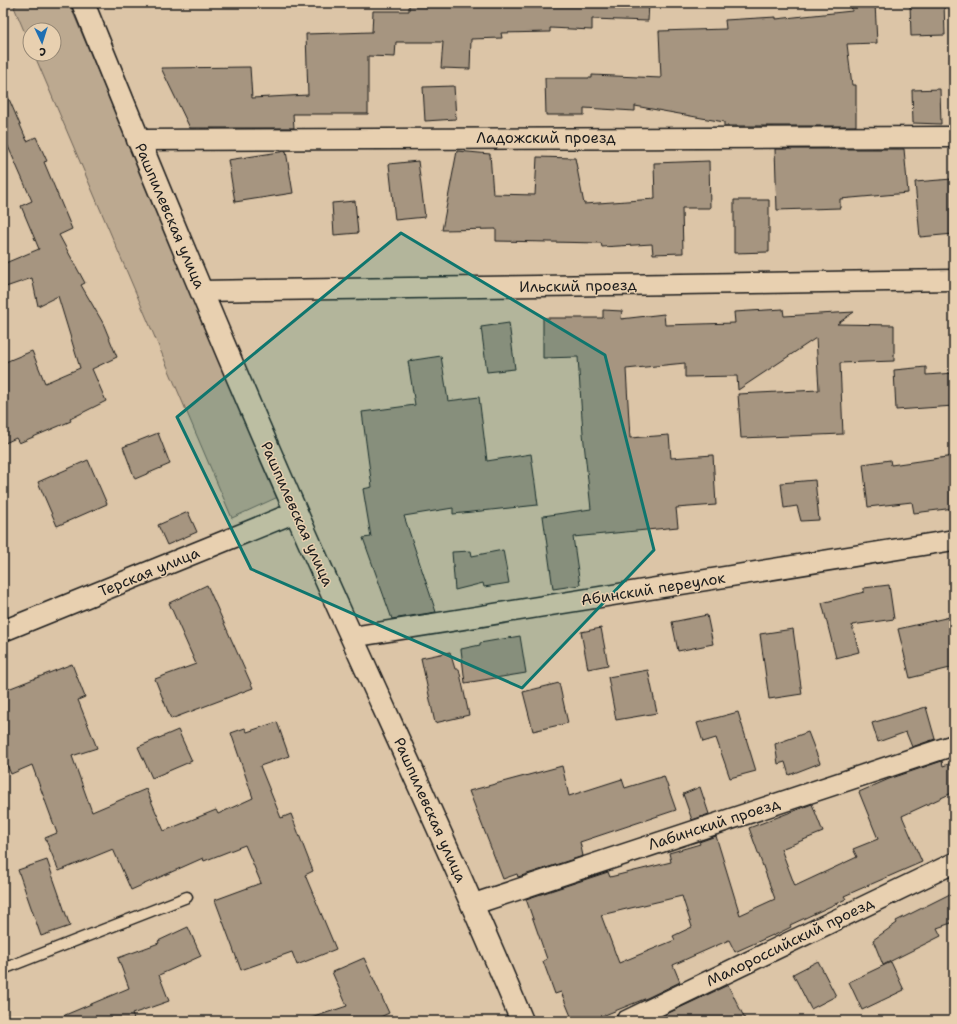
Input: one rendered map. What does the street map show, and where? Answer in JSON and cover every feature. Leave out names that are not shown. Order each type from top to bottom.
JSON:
[{"type":"street","name":"Рашпилевская улица","points":[[83,3],[137,140],[296,512],[474,904],[522,1021]]},
{"type":"street","name":"Ладожский проезд","points":[[137,140],[954,137]]},
{"type":"street","name":"Ильский проезд","points":[[201,291],[954,280]]},
{"type":"street","name":"Терская улица","points":[[3,632],[296,512]]},
{"type":"street","name":"Абинский переулок","points":[[352,637],[954,540]]},
{"type":"street","name":"Лабинский проезд","points":[[474,904],[954,745]]},
{"type":"street","name":"Малороссийский проезд","points":[[626,1021],[954,863]]},
{"type":"lane","points":[[3,969],[187,897]]},
{"type":"highlighted area","points":[[401,233],[605,355],[654,550],[522,688],[251,569],[177,417]]},
{"type":"shaded area","points":[[20,3],[69,3],[278,497],[232,518],[37,62],[62,62],[62,22],[22,22],[22,26],[14,7]]},
{"type":"building","points":[[409,3],[649,3],[648,21],[592,19],[592,30],[550,28],[550,32],[501,33],[502,38],[471,39],[470,69],[441,68],[443,42],[396,42],[395,57],[368,56],[368,114],[293,114],[294,128],[190,128],[161,68],[250,67],[252,98],[308,95],[306,34],[372,32],[373,11],[409,11]]},
{"type":"building","points":[[851,3],[875,3],[877,43],[847,44],[852,85],[856,85],[856,126],[724,126],[724,122],[635,106],[635,111],[584,108],[584,115],[546,115],[545,78],[592,78],[592,75],[661,78],[659,31],[726,29],[725,20],[776,17],[776,19],[852,11]]},
{"type":"building","points":[[910,3],[944,3],[945,35],[911,36]]},
{"type":"building","points":[[3,85],[27,141],[36,137],[47,161],[44,162],[72,229],[59,235],[85,283],[81,285],[103,323],[117,357],[92,369],[106,401],[70,419],[71,421],[19,443],[16,438],[3,444],[3,363],[32,351],[45,383],[80,368],[58,296],[38,306],[32,278],[3,288],[3,264],[39,249],[21,206],[32,201],[3,135]]},
{"type":"building","points":[[454,86],[456,119],[425,121],[423,87]]},
{"type":"building","points":[[940,89],[941,124],[913,123],[912,90]]},
{"type":"building","points":[[775,149],[904,149],[908,193],[840,199],[840,208],[777,210]]},
{"type":"building","points":[[286,151],[293,193],[235,202],[228,160]]},
{"type":"building","points":[[457,151],[490,154],[493,194],[535,195],[537,157],[575,158],[584,204],[655,199],[654,163],[709,161],[710,208],[682,208],[683,253],[653,254],[652,244],[602,247],[601,243],[496,241],[496,229],[442,230]]},
{"type":"building","points":[[418,161],[425,217],[395,220],[389,164]]},
{"type":"building","points":[[952,179],[954,234],[920,237],[915,182]]},
{"type":"building","points":[[734,200],[769,200],[769,252],[734,253]]},
{"type":"building","points":[[355,201],[358,233],[334,235],[332,203]]},
{"type":"building","points":[[783,309],[784,316],[854,312],[837,324],[894,325],[894,361],[840,363],[843,434],[741,438],[738,394],[819,390],[816,338],[738,390],[737,376],[685,377],[685,363],[626,369],[630,438],[669,435],[671,458],[713,455],[716,505],[676,508],[678,527],[573,537],[580,585],[553,589],[543,516],[591,509],[583,433],[578,357],[543,358],[543,318],[603,318],[603,310],[622,311],[621,319],[664,314],[665,325],[735,323],[734,312]]},
{"type":"building","points":[[509,323],[515,369],[487,372],[481,327]]},
{"type":"building","points":[[441,356],[448,401],[479,397],[487,461],[531,454],[538,505],[453,514],[453,508],[404,516],[436,612],[392,619],[363,538],[371,537],[363,489],[372,487],[362,412],[415,405],[408,361]]},
{"type":"building","points":[[926,367],[926,375],[954,373],[954,406],[896,410],[894,370]]},
{"type":"building","points":[[158,433],[170,464],[135,479],[123,447]]},
{"type":"building","points":[[954,456],[954,508],[914,513],[912,502],[868,507],[863,464],[890,460],[891,465]]},
{"type":"building","points":[[88,460],[107,504],[57,526],[38,482]]},
{"type":"building","points":[[815,480],[819,520],[801,521],[797,506],[784,508],[781,483]]},
{"type":"building","points":[[188,512],[197,532],[167,545],[158,525]]},
{"type":"building","points":[[503,550],[509,583],[484,587],[483,583],[455,590],[452,552],[471,551],[472,556]]},
{"type":"building","points":[[207,585],[253,688],[171,719],[155,679],[196,664],[169,603]]},
{"type":"building","points":[[889,585],[894,619],[852,625],[859,652],[836,658],[822,603],[864,592],[864,588]]},
{"type":"building","points":[[707,615],[713,644],[678,651],[672,622]]},
{"type":"building","points":[[954,616],[954,667],[910,678],[898,629]]},
{"type":"building","points":[[601,628],[608,665],[588,669],[581,632]]},
{"type":"building","points":[[793,629],[802,694],[769,699],[760,634]]},
{"type":"building","points":[[520,636],[526,673],[465,683],[461,649],[480,645],[480,643]]},
{"type":"building","points":[[450,652],[455,669],[459,669],[469,715],[435,723],[421,658]]},
{"type":"building","points":[[72,664],[85,697],[78,700],[97,748],[72,756],[92,812],[146,789],[164,831],[216,810],[218,814],[253,798],[231,733],[245,728],[247,732],[277,722],[289,756],[260,766],[281,818],[291,814],[313,871],[305,875],[336,949],[297,965],[292,952],[241,970],[215,900],[261,883],[245,845],[204,861],[203,858],[131,890],[113,849],[59,871],[45,838],[57,833],[32,765],[11,774],[3,756],[3,691]]},
{"type":"building","points":[[648,670],[657,713],[616,720],[608,677]]},
{"type":"building","points":[[559,683],[568,723],[533,731],[523,692]]},
{"type":"building","points":[[926,707],[935,739],[912,747],[906,732],[878,742],[872,723]]},
{"type":"building","points":[[738,712],[756,771],[730,778],[716,738],[703,742],[697,723]]},
{"type":"building","points":[[178,730],[192,761],[152,778],[138,747]]},
{"type":"building","points":[[808,732],[820,763],[789,775],[785,762],[778,764],[775,744]]},
{"type":"building","points":[[942,761],[943,766],[954,762],[954,792],[902,816],[922,862],[844,896],[846,899],[790,925],[791,927],[773,936],[735,952],[729,940],[673,965],[680,982],[647,998],[590,1021],[573,1021],[561,992],[555,994],[543,961],[547,959],[526,899],[608,872],[610,877],[671,862],[669,853],[700,844],[699,842],[716,836],[740,915],[775,899],[749,828],[812,804],[823,832],[781,849],[795,886],[857,857],[853,849],[878,839],[859,792],[889,779]],"holes":[[[682,896],[692,927],[673,936],[675,940],[619,963],[601,915]]]},
{"type":"building","points":[[562,766],[569,796],[622,779],[625,788],[664,776],[676,810],[580,842],[583,856],[518,877],[517,874],[503,879],[469,791]]},
{"type":"building","points":[[700,787],[709,814],[692,820],[683,794]]},
{"type":"building","points":[[47,860],[70,926],[41,936],[18,870]]},
{"type":"building","points":[[954,892],[954,922],[937,928],[941,936],[883,965],[873,940],[897,923],[896,921]]},
{"type":"building","points":[[188,927],[201,956],[159,975],[169,1001],[132,1014],[135,1021],[51,1021],[129,988],[118,958],[159,943],[158,941]]},
{"type":"building","points":[[364,958],[389,1013],[372,1021],[312,1021],[311,1018],[347,1006],[332,972]]},
{"type":"building","points":[[818,961],[836,996],[811,1009],[793,974]]},
{"type":"building","points":[[891,962],[904,990],[862,1010],[849,982]]},
{"type":"building","points":[[728,985],[746,1021],[653,1021],[658,1018]]}]
